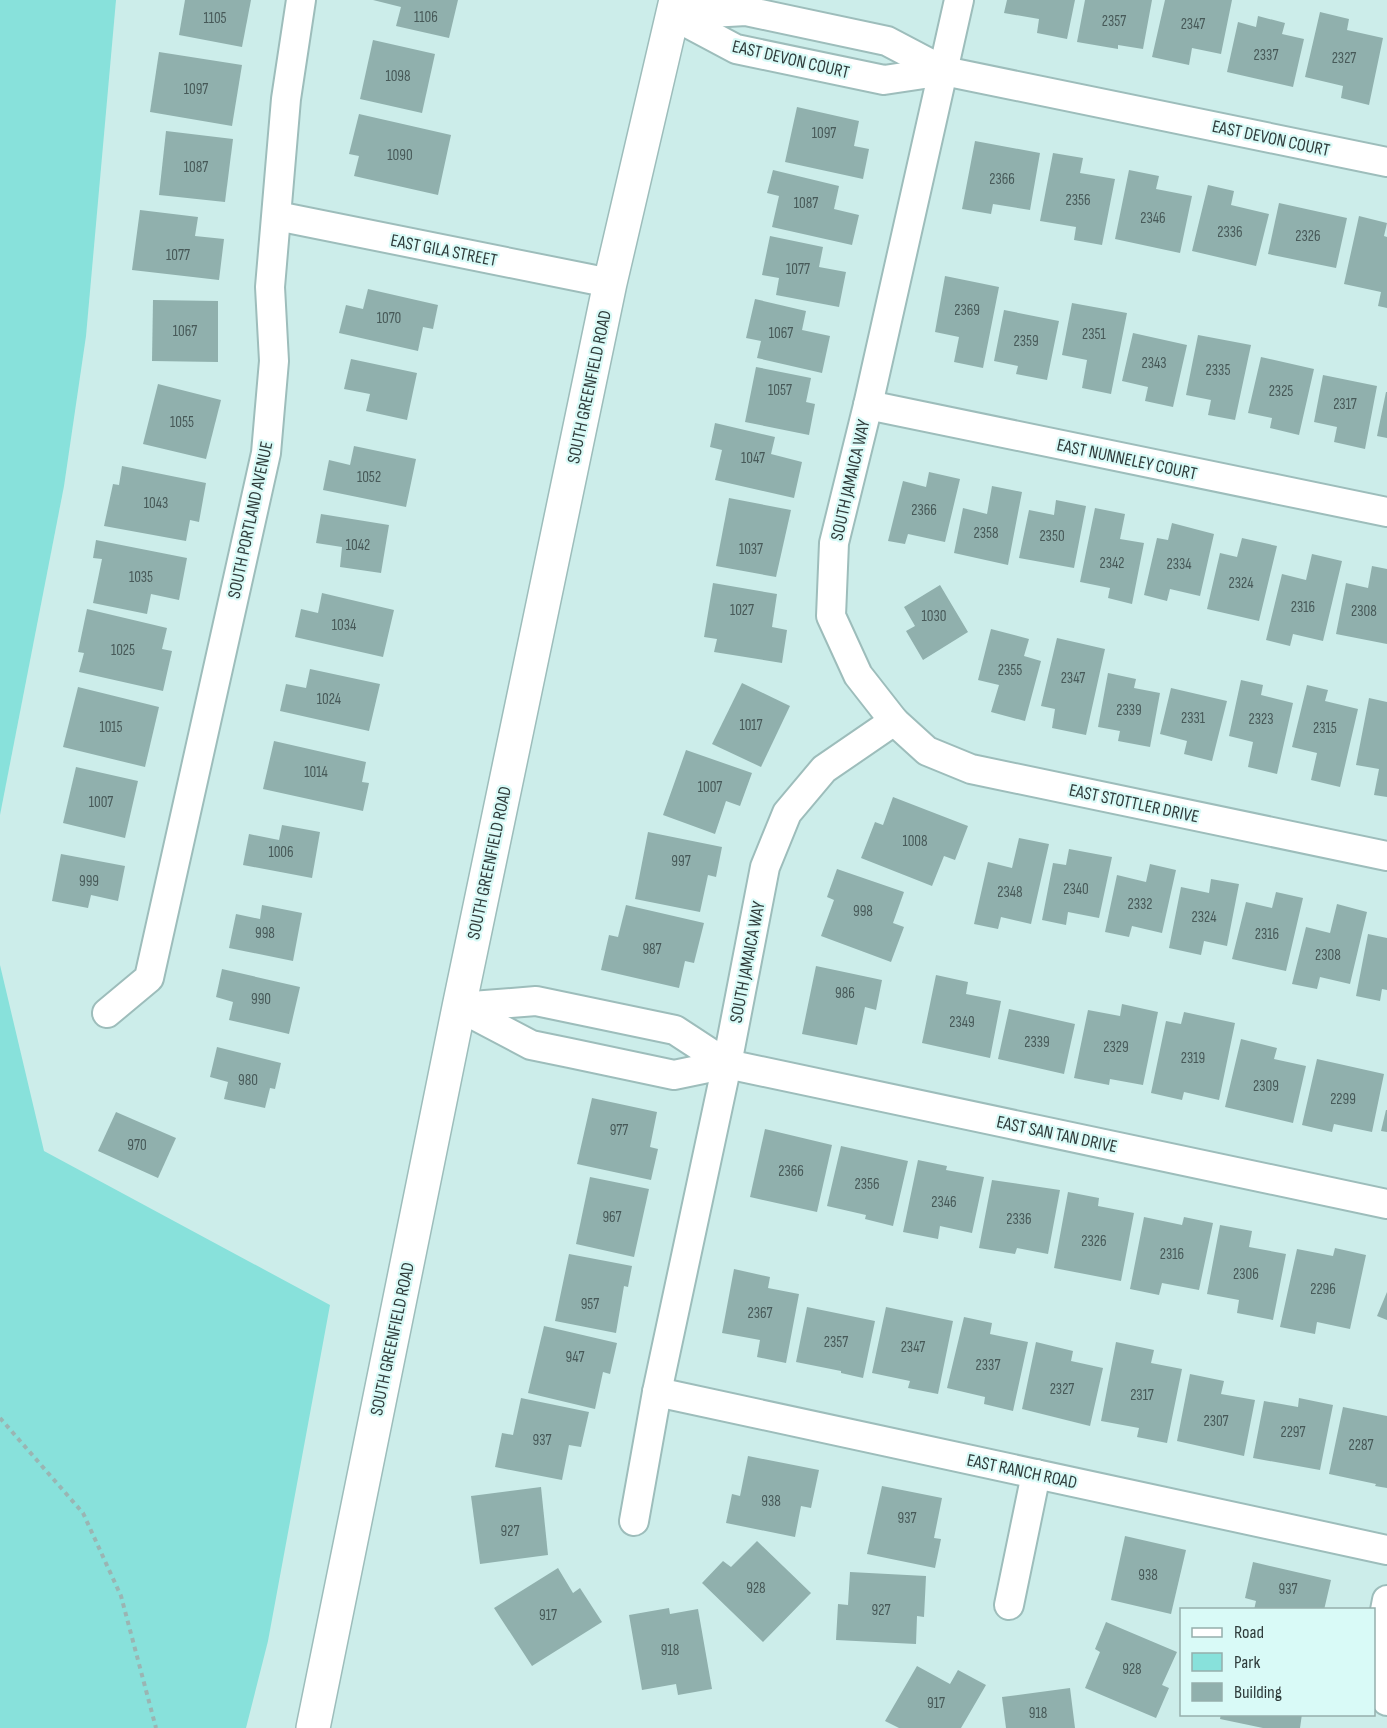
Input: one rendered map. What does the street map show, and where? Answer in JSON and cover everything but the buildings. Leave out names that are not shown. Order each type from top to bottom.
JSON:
[{"type":"main road","name":"SOUTH GREENFIELD ROAD","points":[[313,1728],[459,1007],[610,283],[675,8]]},
{"type":"street","name":"SOUTH PORTLAND AVENUE","points":[[107,1012],[150,978],[266,453],[274,361],[270,287],[286,99],[301,0]]},
{"type":"street","name":"SOUTH JAMAICA WAY","points":[[634,1521],[657,1392],[727,1064],[765,867],[787,813],[825,769],[894,721],[858,675],[831,616],[834,543],[868,405],[959,0]]},
{"type":"street","name":"EAST DEVON COURT","points":[[675,8],[736,49],[884,80],[944,71]]},
{"type":"street","name":"EAST DEVON COURT","points":[[675,8],[746,11],[887,41],[944,71],[1387,162]]},
{"type":"street","name":"EAST GILA STREET","points":[[277,216],[610,283]]},
{"type":"street","name":"EAST NUNNELEY COURT","points":[[868,405],[1387,512]]},
{"type":"street","name":"EAST STOTTLER DRIVE","points":[[894,721],[927,751],[971,769],[1387,856]]},
{"type":"street","name":"EAST SAN TAN DRIVE","points":[[459,1007],[544,1002],[675,1030],[727,1064],[1387,1204]]},
{"type":"street","name":"EAST SAN TAN DRIVE","points":[[459,1007],[531,1045],[674,1075],[727,1064]]},
{"type":"street","name":"EAST RANCH ROAD","points":[[657,1392],[1387,1550]]},
{"type":"street","points":[[1009,1605],[1036,1474]]},
{"type":"street","points":[[1387,1600],[1376,1657],[1387,1701]]},
{"type":"path","points":[[0,1418],[83,1513],[121,1596],[156,1728]]},
{"type":"green space","points":[[0,0],[116,0],[86,336],[64,486],[0,815]]},
{"type":"green space","points":[[0,965],[44,1151],[330,1305],[268,1641],[246,1728],[0,1728]]}]
